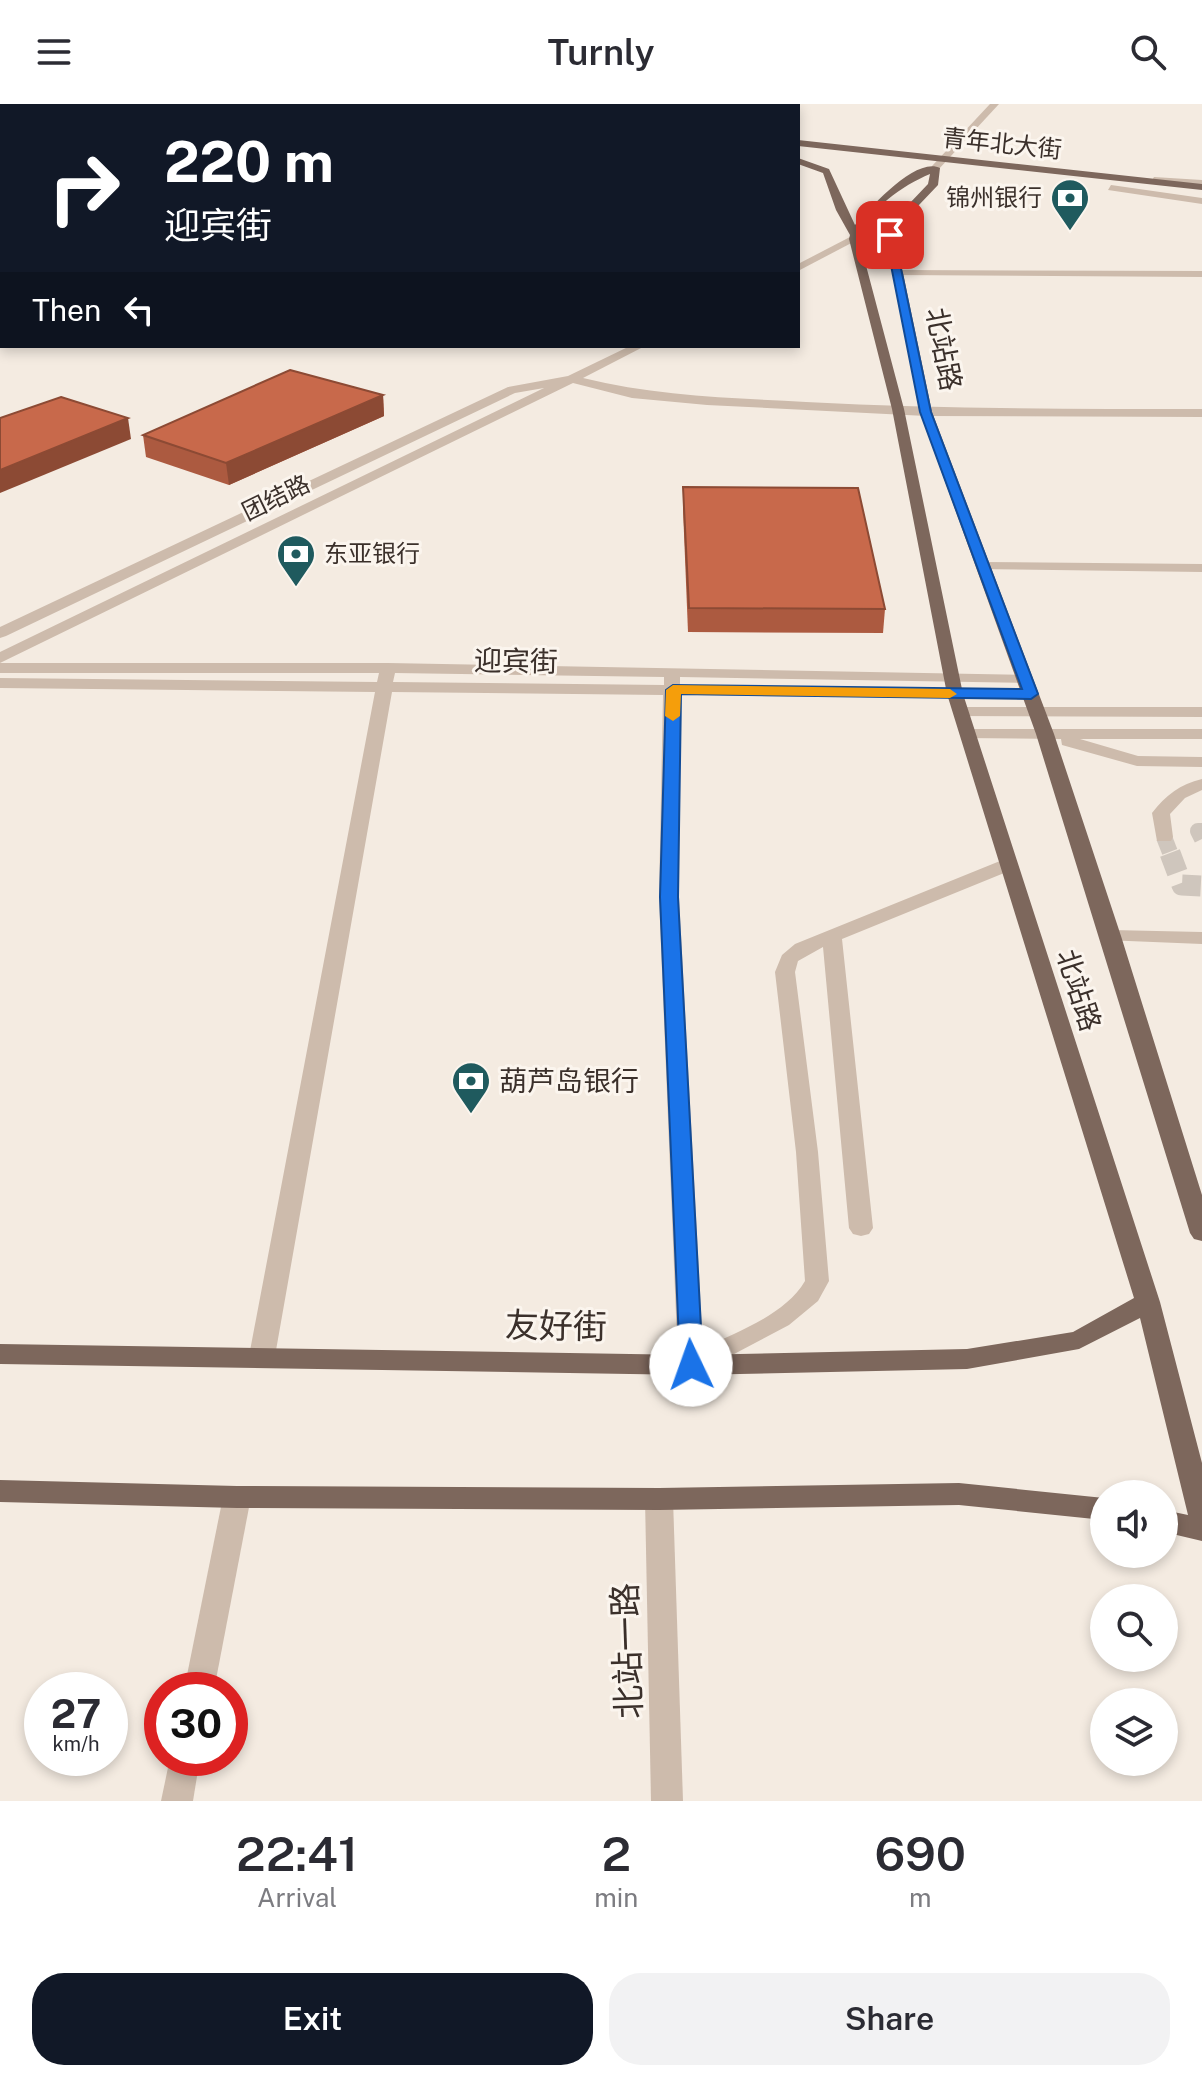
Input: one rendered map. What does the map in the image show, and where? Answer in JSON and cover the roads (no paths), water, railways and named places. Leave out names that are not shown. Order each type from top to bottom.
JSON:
[{"type":"main road","name":"青年北大街","points":[[800,143],[1111,188],[1202,195]]},
{"type":"main road","name":"青年北大街","points":[[800,154],[1154,180]]},
{"type":"main road","name":"北站路","points":[[800,161],[820,166],[831,173],[841,209],[855,236],[898,409],[954,685],[1007,865],[1148,1302],[1202,1517]]},
{"type":"main road","points":[[855,236],[867,216],[898,184],[940,163]]},
{"type":"main road","name":"北站路","points":[[940,163],[933,185],[891,230],[889,245],[898,273],[926,412],[1045,734],[1202,1233]]},
{"type":"main road","name":"友好街","points":[[0,1354],[691,1365],[967,1359],[1079,1340],[1148,1302]]},
{"type":"main road","points":[[0,1491],[237,1497],[659,1499],[959,1494],[1090,1508]]},
{"type":"main road","points":[[1178,1524],[1202,1530]]},
{"type":"street","points":[[940,163],[995,104]]},
{"type":"street","points":[[1154,180],[1202,185]]},
{"type":"street","points":[[1111,188],[1202,201]]},
{"type":"street","points":[[800,267],[855,236]]},
{"type":"street","points":[[898,273],[1202,274]]},
{"type":"street","name":"团结路","points":[[0,658],[635,348]]},
{"type":"street","points":[[571,379],[632,394],[707,401],[926,412],[1202,413]]},
{"type":"street","name":"团结路","points":[[0,633],[512,390],[571,379]]},
{"type":"street","points":[[983,566],[1202,568]]},
{"type":"street","name":"迎宾街","points":[[0,668],[1028,686]]},
{"type":"street","points":[[262,1356],[386,677]]},
{"type":"street","name":"迎宾街","points":[[0,683],[386,677]]},
{"type":"street","points":[[673,681],[669,897],[691,1365],[782,1317],[813,1291],[817,1281],[807,1152],[785,972],[789,959],[802,948],[1007,865]]},
{"type":"street","points":[[962,712],[1202,712]]},
{"type":"street","points":[[969,734],[1202,734]]},
{"type":"street","points":[[1045,734],[1137,761],[1202,762]]},
{"type":"street","points":[[1164,837],[1161,813],[1179,794],[1202,784]]},
{"type":"street","points":[[832,936],[861,1228]]},
{"type":"street","points":[[1111,936],[1202,938]]},
{"type":"street","points":[[203,1672],[237,1497]]},
{"type":"street","name":"北站一路","points":[[659,1499],[667,1801]]},
{"type":"street","points":[[177,1801],[182,1776]]},
{"type":"tunnel","points":[[1202,831],[1198,831],[1202,839]]},
{"type":"tunnel","points":[[1164,837],[1171,855]]},
{"type":"tunnel","points":[[1170,853],[1182,885],[1202,886]]},
{"type":"place","name":"锦州银行","points":[[1070,232]]},
{"type":"place","name":"东亚银行","points":[[296,588]]},
{"type":"place","name":"葫芦岛银行","points":[[471,1115]]}]
